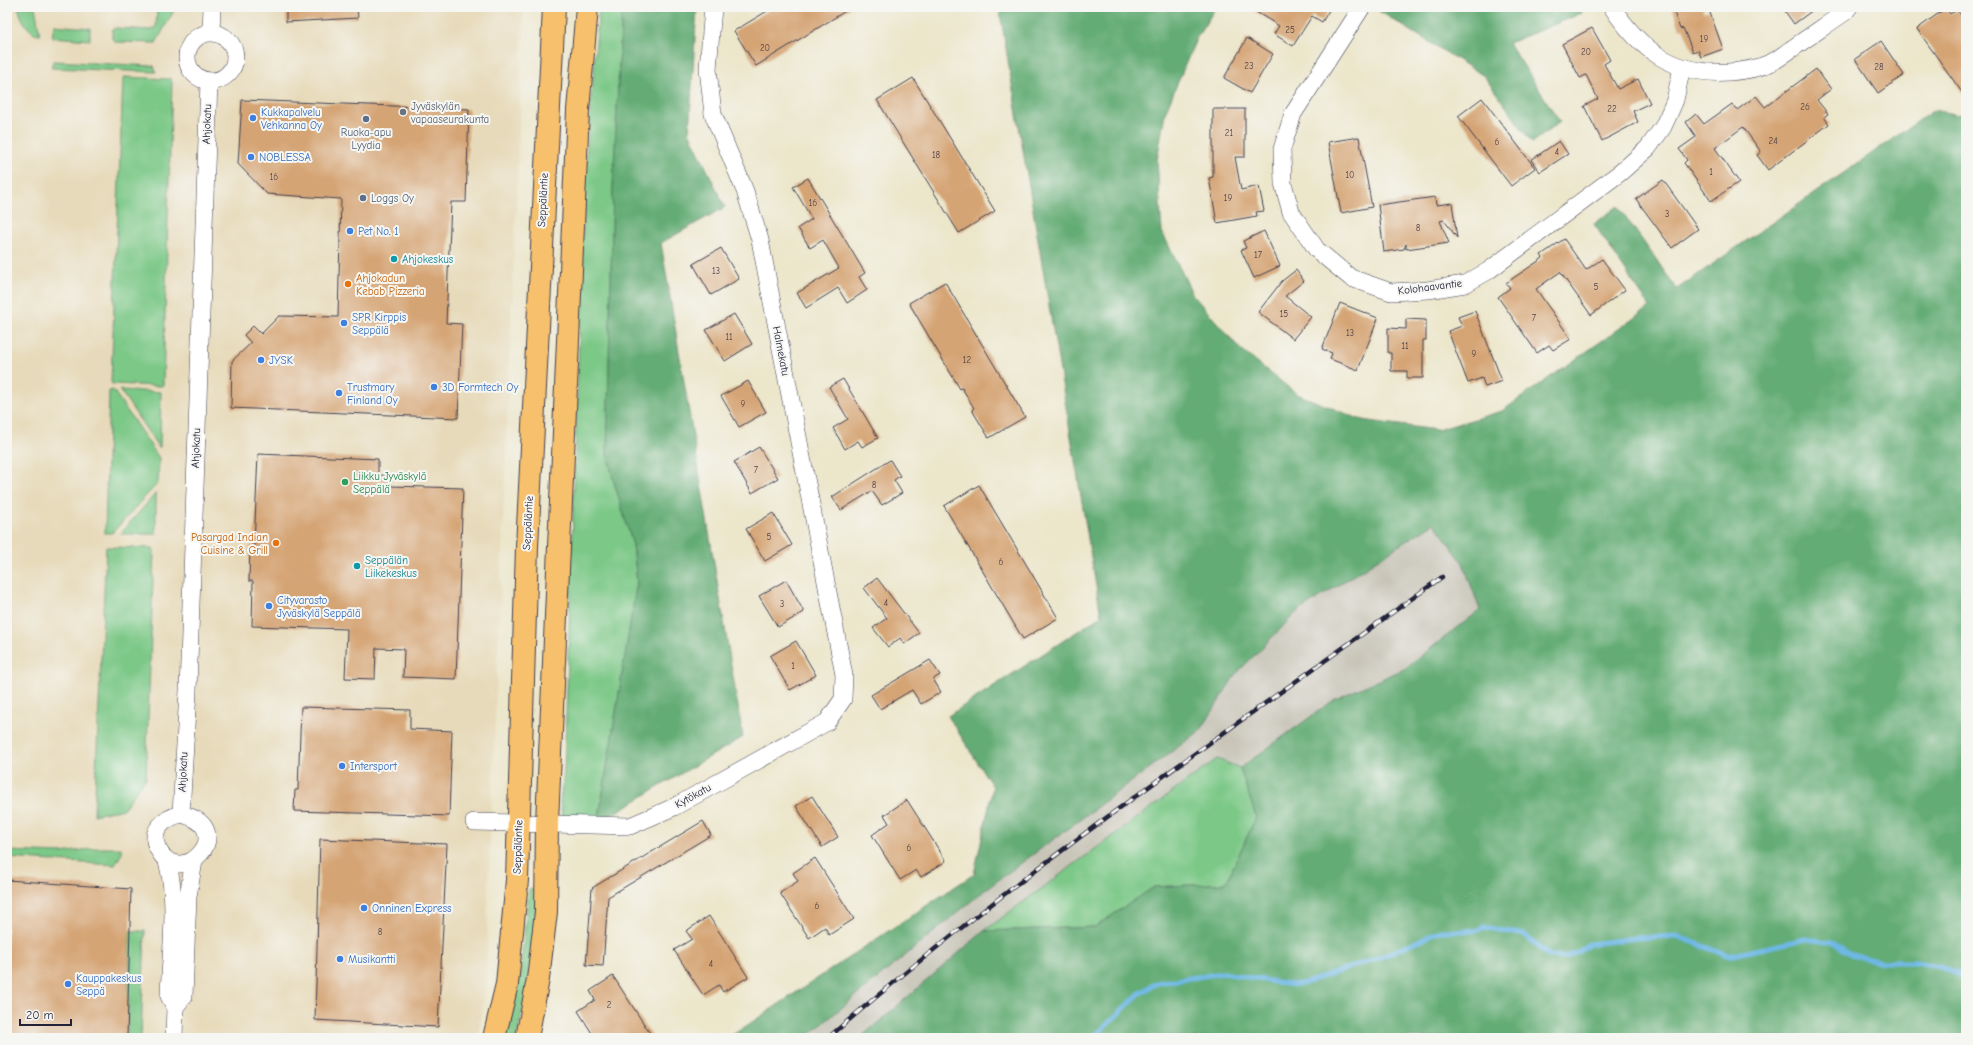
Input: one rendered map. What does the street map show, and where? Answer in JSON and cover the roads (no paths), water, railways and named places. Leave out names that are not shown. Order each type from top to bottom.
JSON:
[{"type":"main road","name":"Seppäläntie","points":[[494,1038],[507,984],[517,880],[521,799],[526,547],[551,40],[554,7]]},
{"type":"main road","points":[[527,1038],[538,979],[546,912],[547,823],[578,110],[587,7]]},
{"type":"street","points":[[211,32],[212,7]]},
{"type":"street","name":"Halmekatu","points":[[713,7],[708,69],[713,114],[745,191],[760,240],[844,675],[843,699]]},
{"type":"street","name":"Kolohaavantie","points":[[1362,7],[1293,114],[1282,149],[1283,183],[1292,212],[1317,250],[1351,278],[1391,292],[1428,290],[1465,284],[1488,271],[1621,172],[1648,148],[1663,127],[1675,100],[1682,67]]},
{"type":"street","points":[[1612,7],[1623,24],[1644,47],[1665,61],[1688,70],[1720,73],[1747,71],[1770,63],[1845,12],[1849,7]]},
{"type":"street","points":[[211,32],[224,36],[233,46],[235,56],[232,70],[222,79],[209,81],[196,76],[188,67],[186,56],[189,45],[196,37],[211,32]]},
{"type":"street","name":"Ahjokatu","points":[[181,814],[188,683],[209,81]]},
{"type":"street","name":"Kytökatu","points":[[474,822],[630,826],[674,808],[828,722],[843,699]]},
{"type":"street","points":[[166,860],[180,864],[194,860],[202,853],[206,847],[206,830],[196,819],[181,814],[171,817],[163,821],[156,835],[157,849],[166,860],[170,871],[172,889],[169,996],[175,1007],[174,1038]]},
{"type":"street","points":[[175,1007],[184,996],[188,896],[194,860]]},
{"type":"waterway","points":[[1083,1038],[1096,1035],[1140,993],[1157,983],[1223,973],[1293,985],[1305,983],[1386,955],[1440,931],[1476,931],[1484,927],[1525,935],[1550,956],[1565,957],[1578,952],[1590,944],[1636,938],[1677,936],[1729,956],[1805,939],[1832,942],[1854,956],[1884,962],[1915,962],[1940,966],[1966,978]]},
{"type":"railway","points":[[828,1038],[901,976],[1052,858],[1207,744],[1442,577]]},
{"type":"place","name":"Jyväskylän vapaaseurakunta","points":[[403,112]]},
{"type":"place","name":"Kukkapalvelu Vehkanna Oy","points":[[253,118]]},
{"type":"place","name":"Ruoka-apu Lyydia","points":[[366,119]]},
{"type":"place","name":"NOBLESSA","points":[[251,157]]},
{"type":"place","name":"Loggs Oy","points":[[363,198]]},
{"type":"place","name":"Pet No. 1","points":[[350,231]]},
{"type":"place","name":"Ahjokeskus","points":[[394,259]]},
{"type":"place","name":"Ahjokadun Kebab Pizzeria","points":[[348,284]]},
{"type":"place","name":"SPR Kirppis Seppälä","points":[[344,323]]},
{"type":"place","name":"JYSK","points":[[261,360]]},
{"type":"place","name":"3D Formtech Oy","points":[[434,387]]},
{"type":"place","name":"Trustmary Finland Oy","points":[[339,393]]},
{"type":"place","name":"Liikku Jyväskylä Seppälä","points":[[345,482]]},
{"type":"place","name":"Pasargad Indian Cuisine & Grill","points":[[276,543]]},
{"type":"place","name":"Seppälän Liikekeskus","points":[[357,566]]},
{"type":"place","name":"Cityvarasto Jyväskylä Seppälä","points":[[269,606]]},
{"type":"place","name":"Intersport","points":[[342,766]]},
{"type":"place","name":"Onninen Express","points":[[364,908]]},
{"type":"place","name":"Musikantti","points":[[340,959]]},
{"type":"place","name":"Kauppakeskus Seppä","points":[[68,984]]}]
